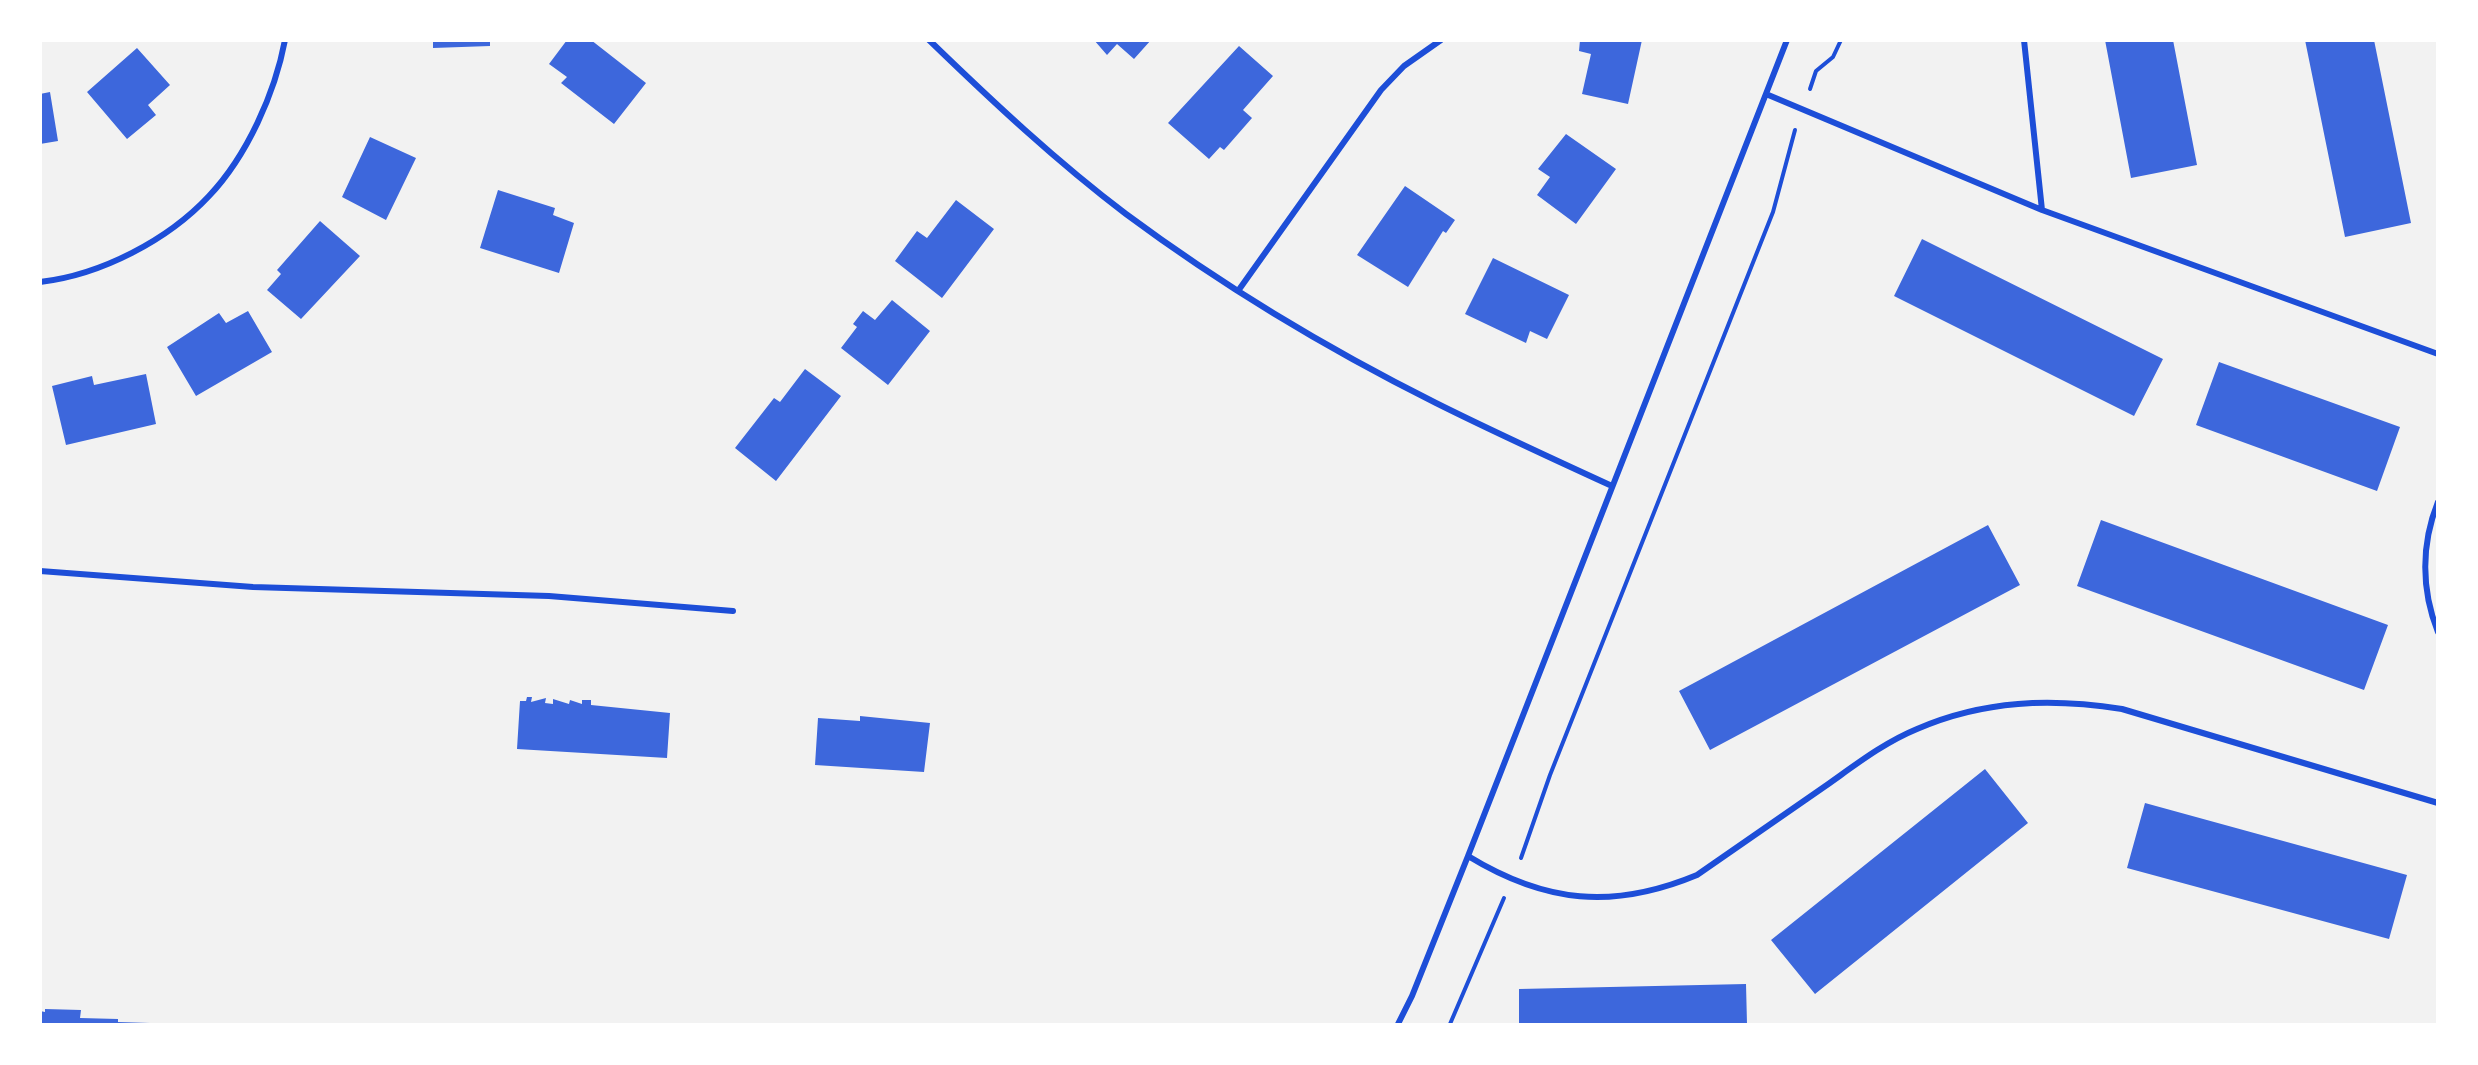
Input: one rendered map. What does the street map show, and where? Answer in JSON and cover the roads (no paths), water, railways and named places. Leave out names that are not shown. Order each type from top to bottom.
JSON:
[{"type":"street","points":[[40,282],[104,265],[152,241],[195,210],[211,194],[244,148],[264,108],[285,40]]},
{"type":"street","points":[[928,40],[1026,133],[1126,214],[1239,291],[1320,340],[1435,403],[1612,486]]},
{"type":"street","points":[[1239,291],[1381,90],[1404,66],[1441,40]]},
{"type":"street","points":[[1398,1024],[1412,996],[1468,856],[1787,40]]},
{"type":"street","points":[[2024,40],[2042,210]]},
{"type":"street","points":[[1766,94],[2042,210],[2438,354]]},
{"type":"street","points":[[2438,502],[2432,516],[2424,554],[2426,593],[2438,632]]},
{"type":"street","points":[[40,571],[253,587],[549,596],[733,611]]},
{"type":"street","points":[[1468,856],[1498,874],[1548,892],[1575,897],[1629,896],[1672,885],[1697,875],[1878,749],[1917,729],[1980,709],[2035,702],[2079,702],[2122,709],[2438,802]]}]
